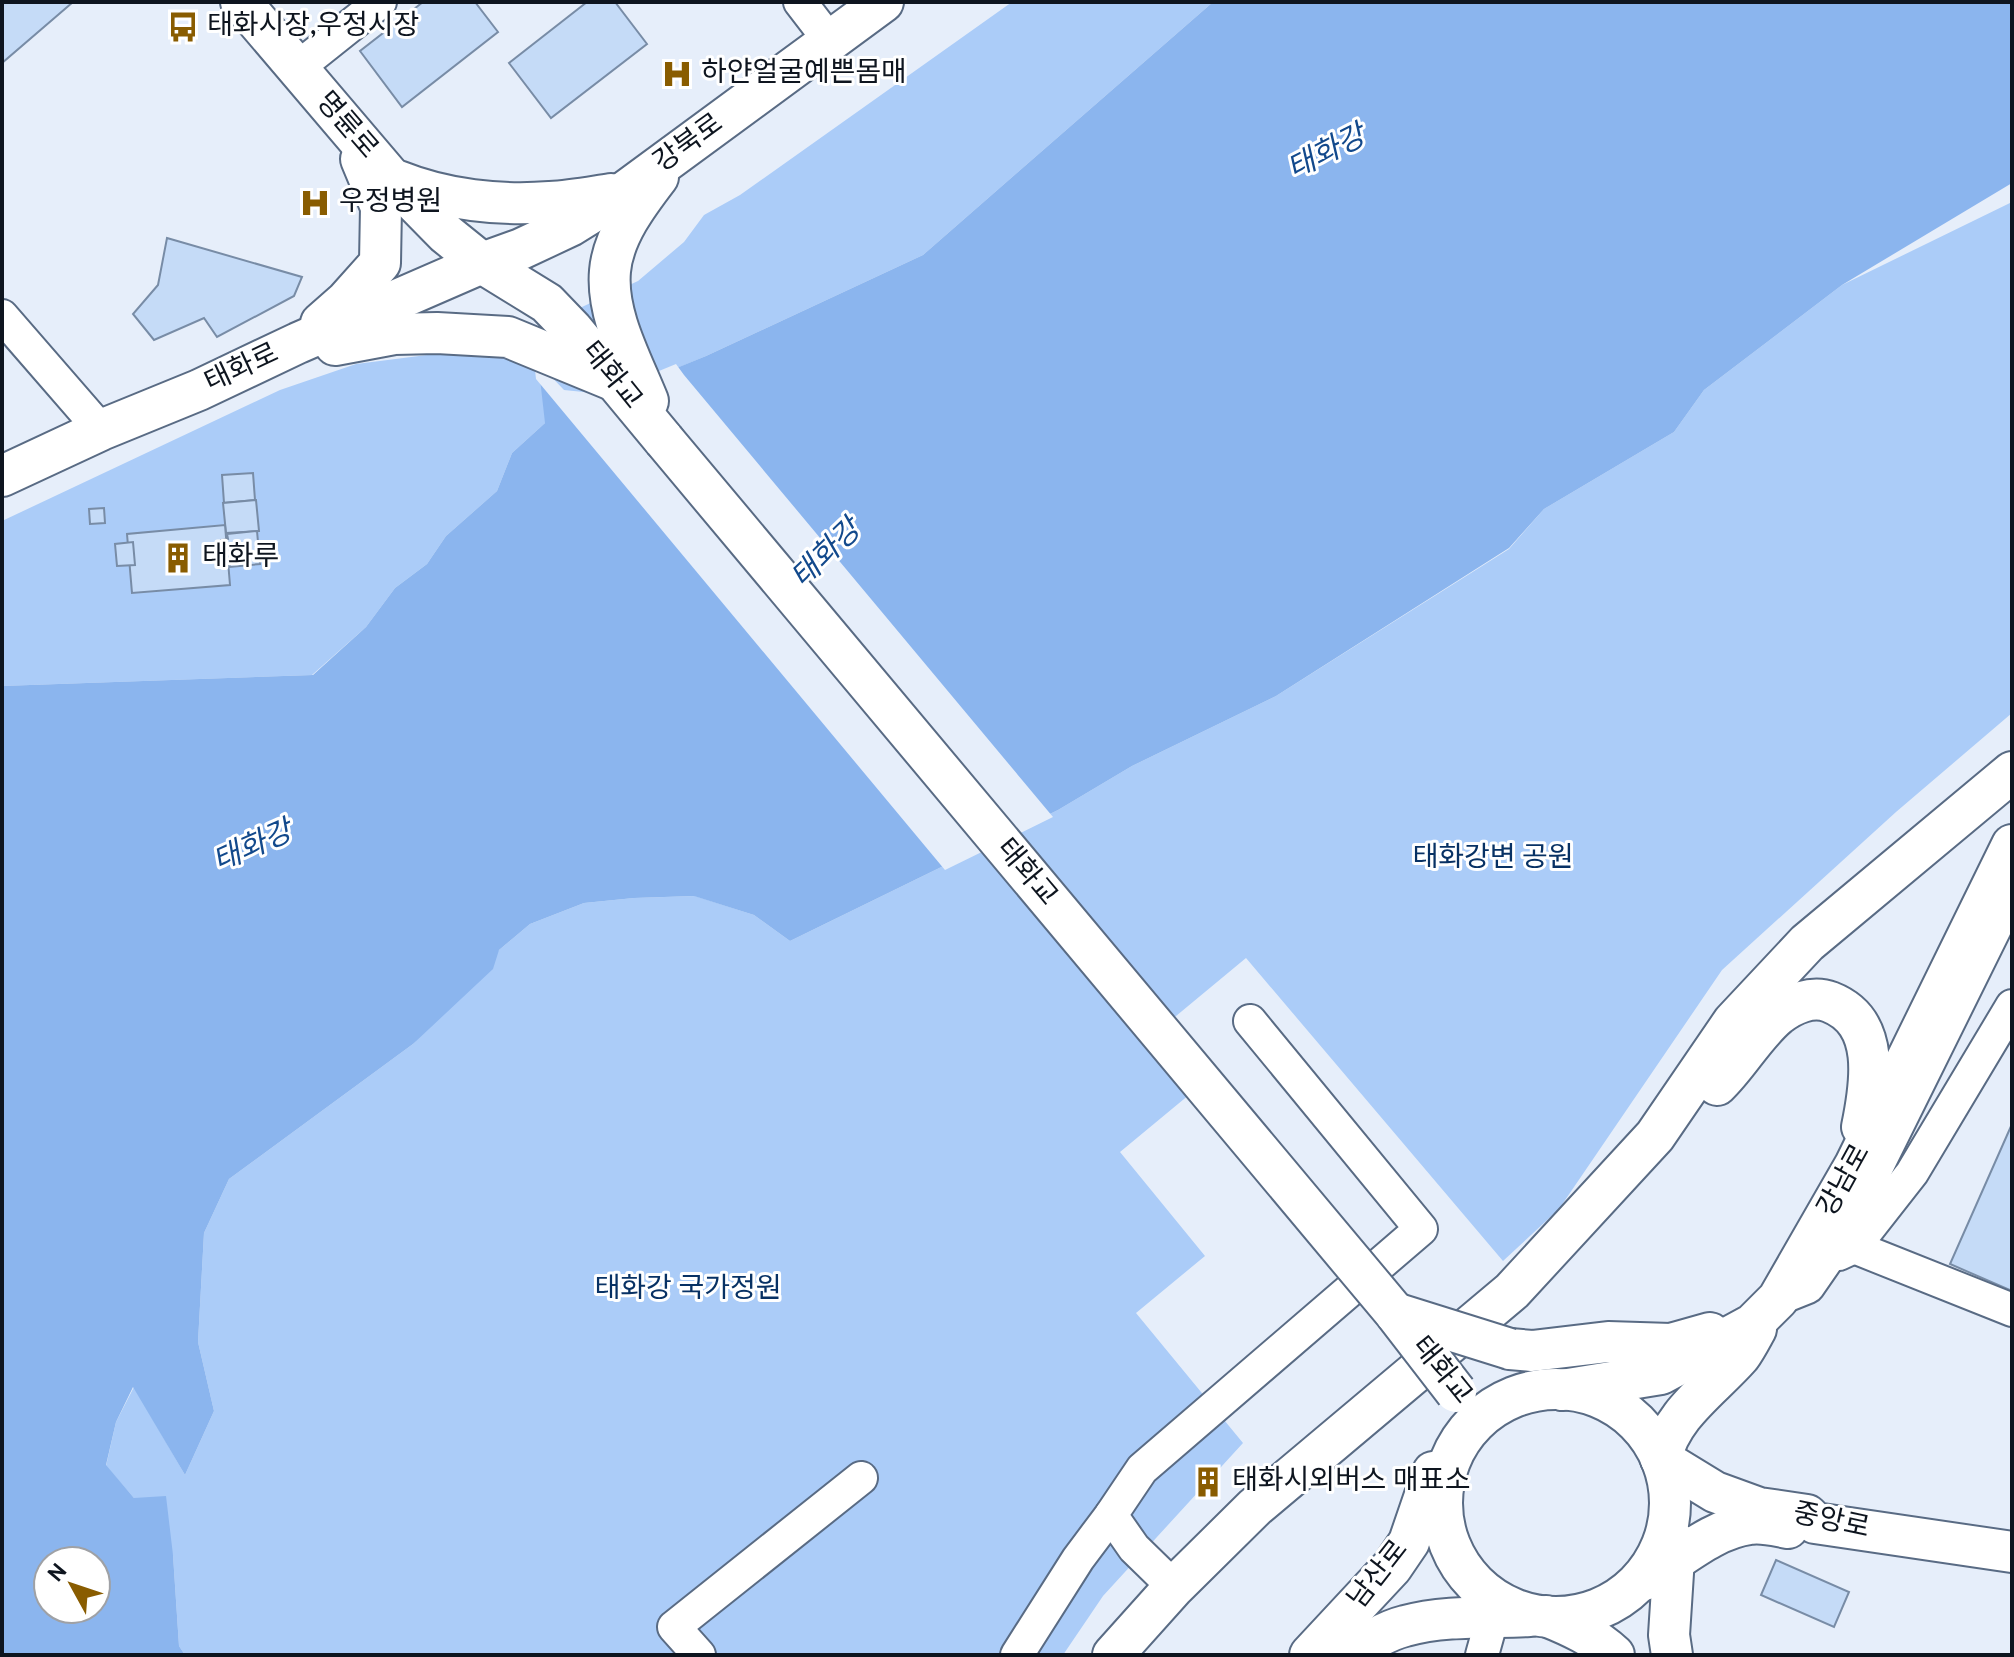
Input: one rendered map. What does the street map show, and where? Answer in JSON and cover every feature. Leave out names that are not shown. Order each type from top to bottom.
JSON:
[{"type":"main road","name":"명륜로","points":[[241,2],[390,177],[446,234],[482,263],[547,303],[559,340]]},
{"type":"main road","name":"강북로","points":[[482,263],[570,226],[623,193],[883,2]]},
{"type":"main road","points":[[281,351],[346,301],[380,263],[381,207],[365,166],[330,108]]},
{"type":"main road","points":[[664,440],[619,329],[610,298],[610,268],[617,244],[640,201],[678,152]]},
{"type":"main road","points":[[390,177],[419,189],[455,198],[504,202],[549,203],[623,193]]},
{"type":"main road","name":"태화로","points":[[2,476],[482,263]]},
{"type":"main road","points":[[281,351],[394,334],[437,333],[559,340]]},
{"type":"main road","name":"태화교","points":[[559,340],[617,382],[1395,1313],[1464,1419]]},
{"type":"main road","points":[[1113,1655],[1174,1587],[1255,1507],[1512,1291],[1655,1136],[1733,1022],[1807,943],[2012,772]]},
{"type":"main road","name":"강남로","points":[[1562,1390],[1661,1374],[1753,1324],[1770,1307],[1863,1172],[2012,845]]},
{"type":"main road","points":[[1655,1136],[1712,1091],[1778,1015],[1801,1001],[1823,1000],[1843,1007],[1860,1025],[1868,1050],[1870,1074],[1863,1172]]},
{"type":"main road","points":[[1395,1313],[1510,1349],[1532,1351],[1608,1342],[1671,1344],[1770,1307]]},
{"type":"main road","points":[[1661,1459],[1664,1444],[1689,1406],[1742,1354],[1770,1307]]},
{"type":"main road","points":[[1491,1625],[1470,1579],[1454,1555],[1444,1527],[1442,1497],[1447,1468],[1464,1419],[1511,1397],[1548,1389],[1585,1392],[1621,1408],[1648,1434],[1666,1470],[1675,1538],[1669,1635],[1672,1655]]},
{"type":"main road","name":"남산로","points":[[1310,1655],[1392,1567],[1409,1542],[1435,1469],[1464,1419]]},
{"type":"main road","name":"중앙로","points":[[1661,1459],[1715,1492],[1759,1508],[1807,1515],[1815,1523],[2012,1552]]},
{"type":"main road","points":[[1350,1655],[1374,1639],[1405,1626],[1440,1620],[1491,1625],[1527,1613],[1558,1617],[1590,1612],[1619,1598],[1645,1574],[1663,1544],[1670,1511]]},
{"type":"main road","points":[[1630,1588],[1715,1535],[1751,1523],[1800,1530],[1815,1523]]},
{"type":"main road","points":[[1544,1615],[1602,1644],[1614,1655]]},
{"type":"street","points":[[296,69],[380,2]]},
{"type":"street","points":[[800,2],[830,41]]},
{"type":"street","points":[[2,316],[101,430]]},
{"type":"street","points":[[1770,1307],[1808,1287],[1826,1261],[1863,1172],[2012,894]]},
{"type":"street","points":[[1863,1172],[1925,1110],[2012,939]]},
{"type":"street","points":[[1826,1261],[1854,1247],[1912,1173],[2012,1006]]},
{"type":"street","points":[[1017,1655],[1078,1559],[1142,1469],[1421,1229],[1250,1021]]},
{"type":"street","points":[[1854,1247],[2012,1310]]},
{"type":"street","points":[[699,1655],[674,1627],[861,1478]]},
{"type":"street","points":[[1111,1515],[1134,1548],[1174,1587]]},
{"type":"green space","points":[[1012,2],[1213,2],[923,255],[706,356],[545,423],[512,453],[497,491],[446,536],[427,564],[395,588],[366,627],[312,675],[2,686],[2,521],[280,390],[356,364],[498,346],[638,281],[684,242],[704,215],[740,195]]},
{"type":"green space","points":[[2012,202],[2012,713],[1896,812],[1722,970],[1559,1209],[1503,1261],[1246,958],[1170,1021],[1213,1075],[1120,1152],[1205,1256],[1136,1313],[1243,1443],[1103,1596],[1063,1655],[185,1655],[179,1646],[173,1555],[134,1498],[106,1466],[116,1422],[134,1387],[185,1475],[214,1411],[198,1342],[204,1233],[229,1179],[413,1044],[499,950],[530,924],[584,903],[695,896],[754,915],[790,941],[1058,810],[1132,766],[1276,696],[1509,549],[1544,509],[1674,432],[1704,390],[1842,285]]},
{"type":"water","name":"태화강","points":[[1213,2],[2012,2],[2012,183],[1842,285],[1704,390],[1674,432],[1544,509],[1509,548],[1276,696],[1132,766],[1058,810],[790,941],[754,915],[694,896],[584,903],[530,924],[499,950],[493,969],[413,1044],[229,1179],[204,1233],[198,1342],[214,1411],[185,1475],[133,1387],[116,1422],[106,1465],[134,1498],[166,1496],[179,1646],[185,1655],[2,1655],[2,686],[313,675],[366,627],[395,588],[427,564],[446,536],[497,491],[512,453],[545,423],[539,370],[562,393],[603,398],[706,356],[923,255]]},
{"type":"pier","points":[[676,364],[1053,817],[945,870],[536,379],[535,370],[542,367],[564,390],[603,394]]},
{"type":"building","points":[[2,2],[73,2],[2,63]]},
{"type":"building","points":[[423,2],[475,2],[498,32],[402,107],[360,51]]},
{"type":"building","points":[[587,2],[615,2],[647,44],[551,118],[509,63]]},
{"type":"building","points":[[167,238],[302,277],[294,296],[217,337],[204,318],[154,340],[133,314],[158,285]]},
{"type":"building","points":[[253,473],[255,500],[224,503],[222,475]]},
{"type":"building","points":[[256,500],[259,531],[226,533],[223,503]]},
{"type":"building","points":[[104,508],[105,523],[90,524],[89,509]]},
{"type":"building","name":"태화루","points":[[225,525],[230,585],[132,593],[127,534]]},
{"type":"building","points":[[257,531],[260,564],[230,567],[229,562],[223,563],[221,540],[228,539],[227,534]]},
{"type":"building","points":[[133,542],[135,565],[117,566],[115,544]]},
{"type":"building","points":[[2012,1124],[2012,1291],[1950,1264]]},
{"type":"building","points":[[1776,1560],[1849,1592],[1834,1627],[1761,1595]]},
{"type":"place","name":"태화시장,우정시장","points":[[183,27]]},
{"type":"place","name":"하얀얼굴예쁜몸매","points":[[677,74]]},
{"type":"place","name":"우정병원","points":[[315,203]]},
{"type":"place","name":"태화루","points":[[178,558]]},
{"type":"place","name":"태화시외버스 매표소","points":[[1208,1482]]},
{"type":"park label","name":"태화강변 공원","points":[[1493,859]]},
{"type":"park label","name":"태화강 국가정원","points":[[688,1290]]}]
